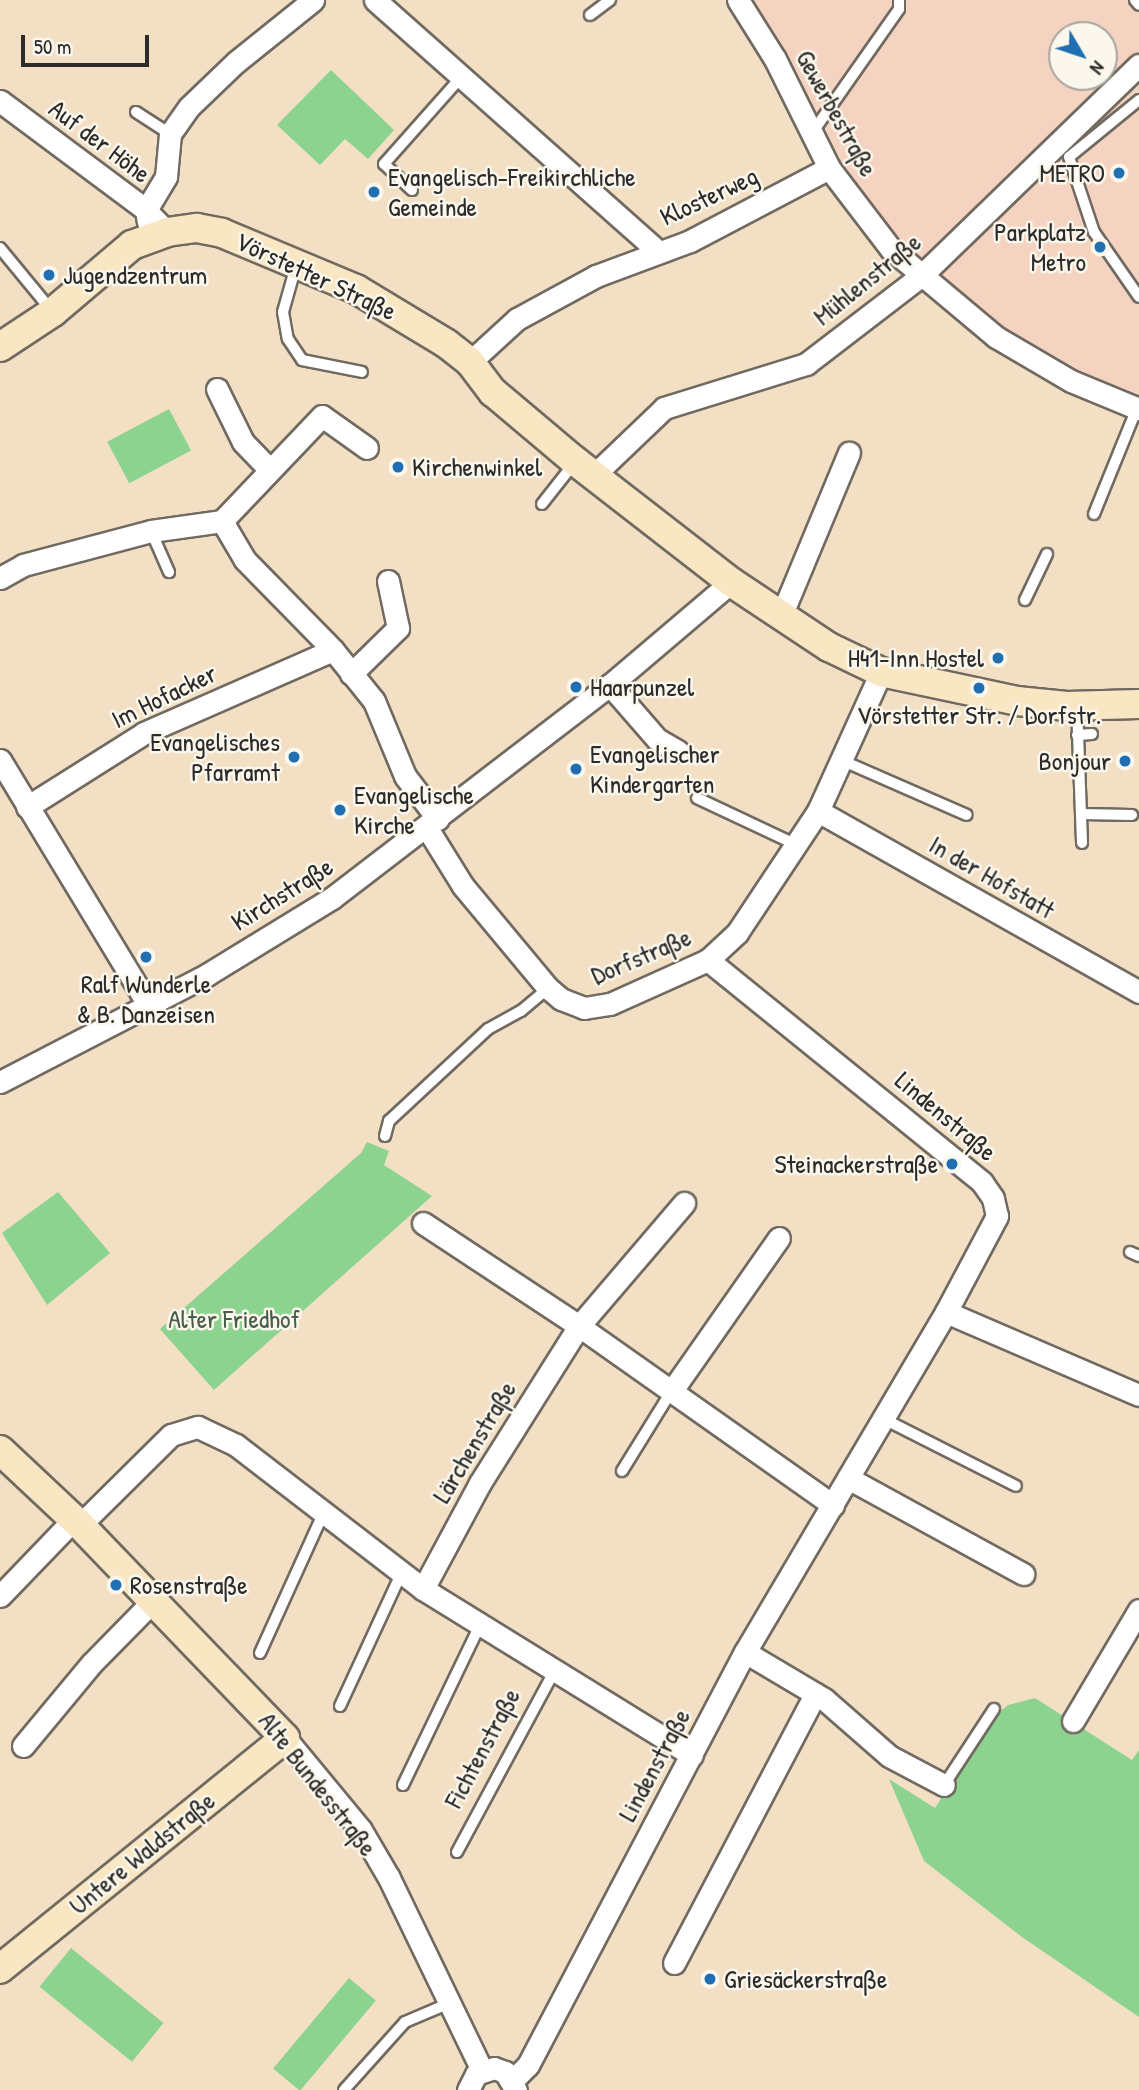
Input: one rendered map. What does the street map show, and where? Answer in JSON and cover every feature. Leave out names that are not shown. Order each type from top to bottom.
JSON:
[{"type":"street","points":[[375,0],[657,250]]},
{"type":"street","name":"Gewerbestraße","points":[[738,0],[775,59],[830,167],[891,249],[996,337],[1070,381],[1138,409]]},
{"type":"street","points":[[154,226],[166,177],[170,134],[188,107],[236,62],[309,1]]},
{"type":"street","name":"Mühlenstraße","points":[[584,468],[664,408],[806,364],[922,275],[1139,65]]},
{"type":"street","name":"Auf der Höhe","points":[[0,101],[154,226]]},
{"type":"street","name":"Klosterweg","points":[[470,362],[517,319],[657,250],[690,241],[830,167]]},
{"type":"street","name":"Vörstetter Straße","points":[[0,347],[53,312],[154,226],[197,228],[222,233],[297,263],[394,309],[470,362],[493,392],[584,468],[731,582],[829,647],[881,672],[1017,701],[1077,706],[1139,704]]},
{"type":"street","points":[[217,389],[243,442],[269,469]]},
{"type":"street","points":[[2,577],[23,565],[151,531],[222,521],[322,416],[368,448]]},
{"type":"street","points":[[781,616],[849,453]]},
{"type":"street","points":[[222,521],[245,560],[333,650],[373,701],[405,776],[433,824]]},
{"type":"street","points":[[351,674],[398,628],[388,581]]},
{"type":"street","name":"Kirchstraße","points":[[0,1082],[149,1006],[332,898],[433,824],[610,685],[731,582]]},
{"type":"street","name":"Im Hofacker","points":[[27,807],[144,733],[333,650]]},
{"type":"street","name":"Dorfstraße","points":[[433,824],[463,886],[548,988],[561,999],[584,1008],[610,1004],[708,960],[737,933],[818,811],[881,672]]},
{"type":"street","points":[[610,685],[657,739],[678,751]]},
{"type":"street","points":[[0,760],[149,1006]]},
{"type":"street","name":"In der Hofstatt","points":[[818,811],[1139,992]]},
{"type":"street","name":"Lindenstraße","points":[[515,2085],[745,1652],[946,1312],[992,1231],[997,1216],[988,1190],[708,960]]},
{"type":"street","name":"Lärchenstraße","points":[[423,1589],[480,1483],[579,1326],[684,1203]]},
{"type":"street","points":[[423,1223],[579,1326],[833,1505]]},
{"type":"street","points":[[671,1392],[779,1238]]},
{"type":"street","points":[[946,1312],[1139,1395]]},
{"type":"street","name":"Fichtenstraße","points":[[77,1522],[171,1435],[198,1427],[236,1445],[423,1589],[692,1755]]},
{"type":"street","name":"Alte Bundesstraße","points":[[3,1458],[77,1522],[285,1738],[361,1830],[482,2070]]},
{"type":"street","points":[[848,1478],[1023,1574]]},
{"type":"street","points":[[0,1596],[77,1522]]},
{"type":"street","points":[[23,1746],[92,1663],[152,1602]]},
{"type":"street","points":[[1073,1721],[1139,1610]]},
{"type":"street","points":[[745,1652],[815,1694],[878,1742],[889,1756],[944,1785]]},
{"type":"street","points":[[674,1964],[815,1694]]},
{"type":"street","name":"Untere Waldstraße","points":[[0,1969],[285,1738]]},
{"type":"street","points":[[468,2090],[482,2070],[494,2068],[515,2085]]},
{"type":"lane","points":[[590,15],[610,0]]},
{"type":"lane","points":[[812,133],[899,9],[899,0]]},
{"type":"lane","points":[[1135,0],[1139,5]]},
{"type":"lane","points":[[412,190],[384,164],[462,76]]},
{"type":"lane","points":[[1139,100],[1069,158],[1094,232],[1139,297]]},
{"type":"lane","points":[[136,112],[170,134]]},
{"type":"lane","points":[[0,248],[53,312]]},
{"type":"lane","points":[[297,263],[284,312],[288,339],[302,360],[362,372]]},
{"type":"lane","name":"Gewerbestraße","points":[[1094,514],[1138,409]]},
{"type":"lane","points":[[542,504],[584,468]]},
{"type":"lane","points":[[151,531],[169,572]]},
{"type":"lane","points":[[1025,600],[1047,554]]},
{"type":"lane","points":[[1077,706],[1082,843]]},
{"type":"lane","points":[[1077,735],[1092,734]]},
{"type":"lane","points":[[841,761],[967,815]]},
{"type":"lane","points":[[697,798],[797,845]]},
{"type":"lane","points":[[1082,814],[1132,815]]},
{"type":"lane","points":[[385,1136],[389,1121],[488,1029],[521,1011],[548,988]]},
{"type":"lane","points":[[622,1471],[671,1392]]},
{"type":"lane","points":[[882,1418],[1016,1486]]},
{"type":"lane","points":[[260,1653],[323,1514]]},
{"type":"lane","points":[[340,1706],[401,1574]]},
{"type":"lane","name":"Fichtenstraße","points":[[402,1785],[480,1625]]},
{"type":"lane","name":"Fichtenstraße","points":[[457,1852],[555,1670]]},
{"type":"lane","points":[[944,1785],[994,1709]]},
{"type":"lane","points":[[344,2090],[405,2022],[450,2004]]},
{"type":"shaded area","points":[[726,0],[1139,0],[1139,409],[1070,381],[922,275],[900,270],[824,174]]},
{"type":"green space","points":[[331,70],[394,130],[368,159],[345,139],[320,165],[277,125]]},
{"type":"green space","points":[[169,409],[191,450],[129,483],[107,442]]},
{"type":"green space","name":"Alter Friedhof","points":[[367,1142],[389,1151],[384,1165],[432,1196],[214,1390],[160,1329],[361,1153]]},
{"type":"green space","points":[[58,1192],[110,1253],[47,1305],[2,1233]]},
{"type":"green space","points":[[1035,1698],[1132,1760],[1139,1750],[1139,2017],[1022,1937],[924,1861],[889,1779],[935,1808],[995,1715],[1008,1705]]},
{"type":"green space","points":[[71,1948],[163,2023],[132,2062],[40,1987]]},
{"type":"green space","points":[[349,1978],[376,2000],[301,2090],[273,2068]]},
{"type":"place","name":"METRO","points":[[1119,173]]},
{"type":"place","name":"Evangelisch-Freikirchliche Gemeinde","points":[[374,192]]},
{"type":"place","name":"Parkplatz Metro","points":[[1100,247]]},
{"type":"place","name":"Jugendzentrum","points":[[49,275]]},
{"type":"place","name":"Kirchenwinkel","points":[[398,467]]},
{"type":"place","name":"H41-Inn Hostel","points":[[998,658]]},
{"type":"place","name":"Haarpunzel","points":[[576,687]]},
{"type":"place","name":"Vörstetter Str. / Dorfstr.","points":[[979,688]]},
{"type":"place","name":"Evangelisches Pfarramt","points":[[294,757]]},
{"type":"place","name":"Bonjour","points":[[1125,761]]},
{"type":"place","name":"Evangelischer Kindergarten","points":[[576,769]]},
{"type":"place","name":"Evangelische Kirche","points":[[340,810]]},
{"type":"place","name":"Ralf Wunderle & B. Danzeisen","points":[[146,957]]},
{"type":"place","name":"Steinackerstraße","points":[[952,1164]]},
{"type":"place","name":"Rosenstraße","points":[[116,1585]]},
{"type":"place","name":"Griesäckerstraße","points":[[710,1979]]}]
